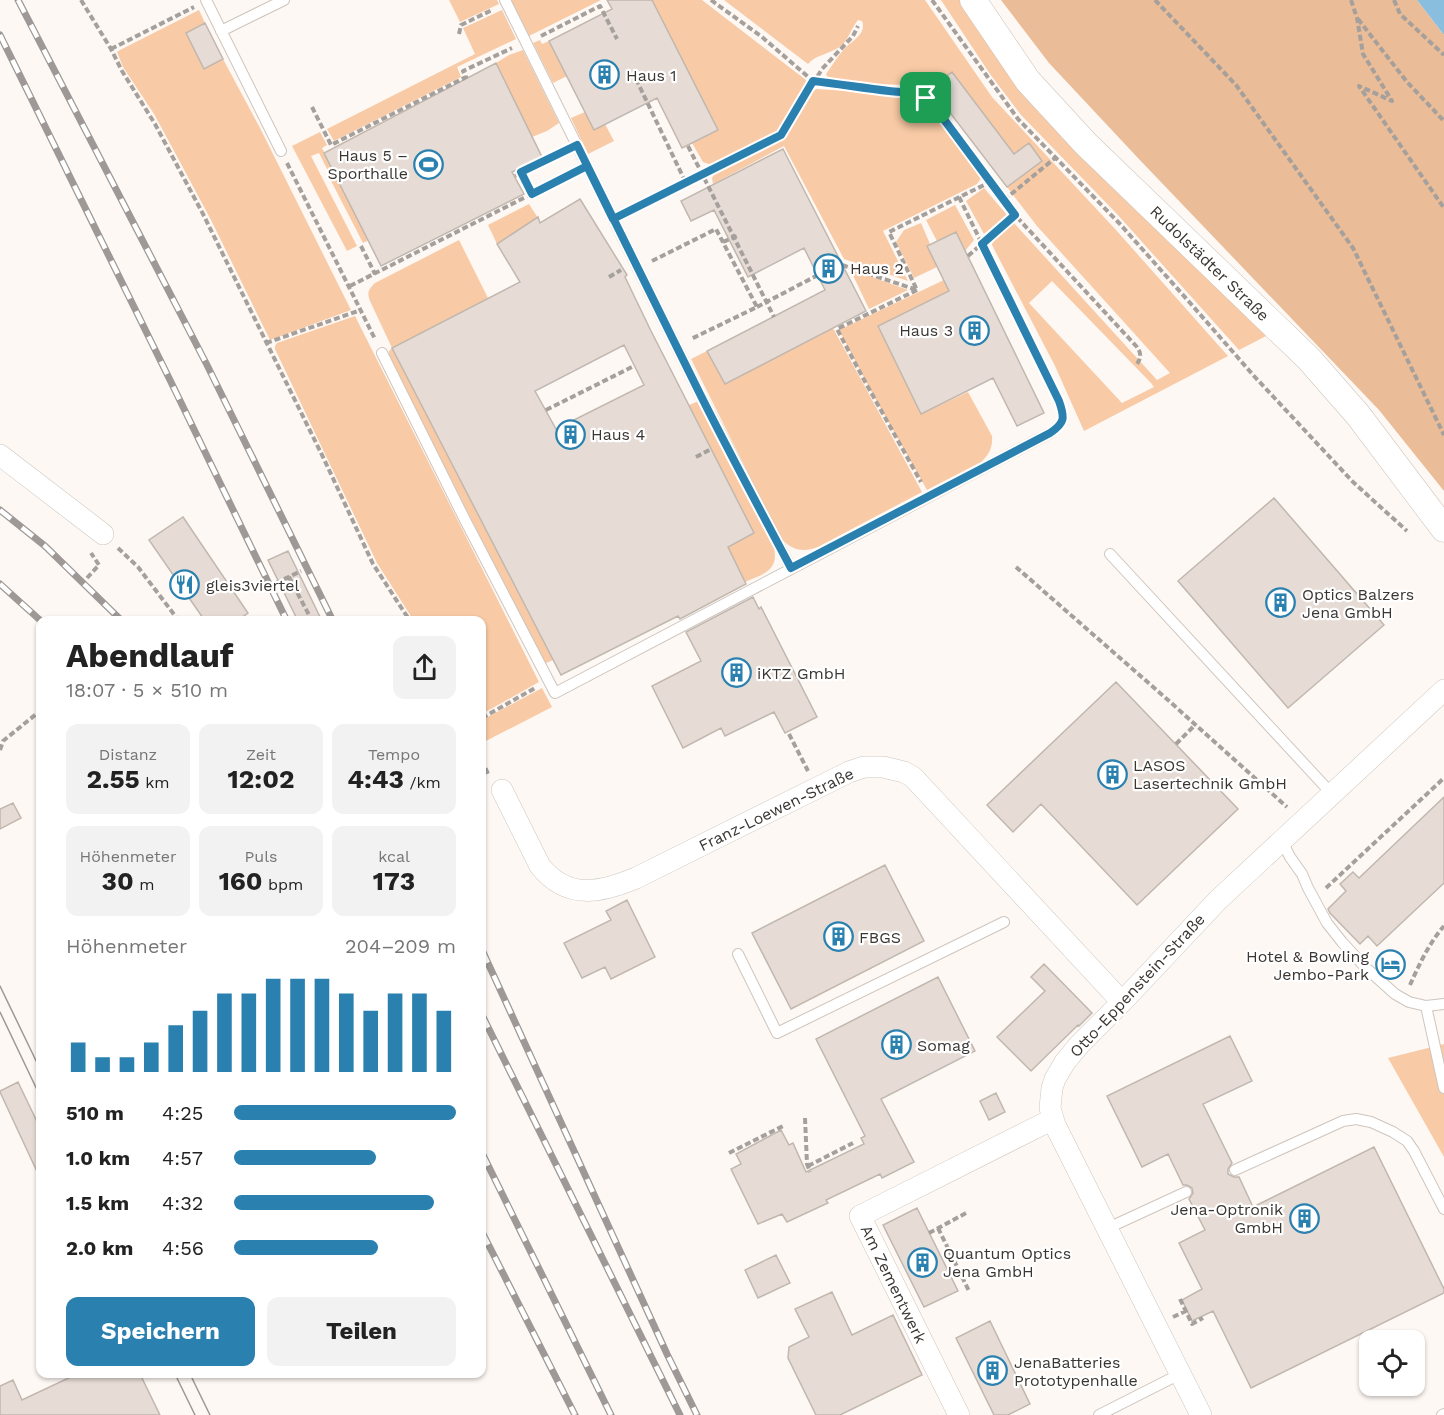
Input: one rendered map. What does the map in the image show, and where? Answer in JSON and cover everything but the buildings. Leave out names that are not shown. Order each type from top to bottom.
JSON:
[{"type":"street","name":"Rudolstädter Straße","points":[[973,0],[1028,81],[1086,144],[1309,359],[1358,415],[1444,529]]},
{"type":"street","points":[[0,455],[103,534]]},
{"type":"street","name":"Otto-Eppenstein-Straße","points":[[1201,1415],[1053,1119],[1050,1099],[1055,1079],[1079,1045],[1218,900],[1444,690]]},
{"type":"street","name":"Franz-Loewen-Straße","points":[[502,790],[540,866],[546,873],[566,886],[590,892],[605,890],[636,878],[849,772],[872,766],[904,772],[913,777],[950,815],[1122,1002]]},
{"type":"street","name":"Am Zementwerk","points":[[959,1415],[860,1216],[1053,1119]]},
{"type":"lane","points":[[222,31],[284,0]]},
{"type":"lane","points":[[206,1],[281,151]]},
{"type":"lane","points":[[506,2],[676,346],[791,568]]},
{"type":"lane","points":[[382,353],[555,693],[1050,433]]},
{"type":"lane","points":[[1110,554],[1332,794]]},
{"type":"lane","points":[[1282,841],[1327,923],[1380,981],[1409,1002],[1426,1006],[1444,1004]]},
{"type":"lane","points":[[738,954],[777,1033],[1004,922]]},
{"type":"lane","points":[[1426,1006],[1444,1088]]},
{"type":"lane","points":[[1235,1170],[1342,1121],[1356,1119],[1371,1122],[1407,1141],[1444,1209]]},
{"type":"lane","points":[[1108,1228],[1186,1192]]},
{"type":"lane","points":[[1099,1415],[1180,1374]]},
{"type":"path","points":[[81,0],[155,124],[198,204],[323,457],[373,564],[407,616]]},
{"type":"path","points":[[711,0],[762,37],[813,81],[919,93],[931,102],[1015,215],[1137,347],[1141,354],[1135,366]]},
{"type":"path","points":[[932,0],[1018,119],[1120,224],[1254,376],[1353,482],[1407,531]]},
{"type":"path","points":[[1155,0],[1236,85],[1353,248],[1444,435]]},
{"type":"path","points":[[1351,0],[1357,18],[1363,54],[1392,101],[1359,86],[1444,208]]},
{"type":"path","points":[[1394,0],[1400,14],[1444,55]]},
{"type":"path","points":[[111,49],[206,1]]},
{"type":"path","points":[[459,34],[461,25],[506,2]]},
{"type":"path","points":[[312,107],[331,145],[466,77],[463,72],[600,6],[617,39]]},
{"type":"path","points":[[1357,18],[1407,82],[1444,121]]},
{"type":"path","points":[[613,219],[781,135],[813,81],[830,59],[853,36],[858,26]]},
{"type":"path","points":[[636,79],[686,183]]},
{"type":"path","points":[[514,176],[577,145]]},
{"type":"path","points":[[688,146],[736,236],[774,316]]},
{"type":"path","points":[[281,151],[382,353]]},
{"type":"path","points":[[1004,200],[1055,158]]},
{"type":"path","points":[[350,286],[587,166]]},
{"type":"path","points":[[521,172],[532,194]]},
{"type":"path","points":[[916,290],[889,232],[990,182]]},
{"type":"path","points":[[959,197],[1059,401],[1063,420],[1050,433]]},
{"type":"path","points":[[968,256],[1015,215]]},
{"type":"path","points":[[638,268],[716,229],[757,307]]},
{"type":"path","points":[[723,242],[736,236]]},
{"type":"path","points":[[361,246],[375,274]]},
{"type":"path","points":[[842,265],[916,290]]},
{"type":"path","points":[[676,346],[818,275]]},
{"type":"path","points":[[916,290],[837,329],[928,496]]},
{"type":"path","points":[[267,343],[361,310]]},
{"type":"path","points":[[546,410],[634,366]]},
{"type":"path","points":[[87,578],[99,565],[91,553],[103,534],[138,567],[175,616]]},
{"type":"path","points":[[1016,567],[1303,821]]},
{"type":"path","points":[[276,583],[301,571]]},
{"type":"path","points":[[289,577],[309,615]]},
{"type":"path","points":[[486,716],[549,680]]},
{"type":"path","points":[[0,750],[3,741],[36,714]]},
{"type":"path","points":[[1176,744],[1195,725]]},
{"type":"path","points":[[789,734],[801,759]]},
{"type":"path","points":[[1311,894],[1331,885],[1444,778]]},
{"type":"path","points":[[1404,1000],[1434,938],[1444,926]]},
{"type":"path","points":[[805,1118],[810,1172]]},
{"type":"path","points":[[729,1153],[785,1125]]},
{"type":"path","points":[[808,1166],[853,1143]]},
{"type":"path","points":[[929,1233],[968,1212]]},
{"type":"path","points":[[938,1228],[969,1291]]},
{"type":"path","points":[[1180,1299],[1184,1312],[1192,1324],[1203,1318]]},
{"type":"shaded area","points":[[449,0],[497,0],[499,4],[460,22]]},
{"type":"shaded area","points":[[511,0],[601,0],[529,36]]},
{"type":"shaded area","points":[[652,0],[702,0],[806,80],[807,83],[802,93],[778,132],[718,163],[703,162],[692,143],[718,130]]},
{"type":"shaded area","points":[[724,0],[925,0],[992,97],[1116,230],[1228,356],[1084,431],[1055,366],[992,245],[993,240],[1014,223],[1157,380],[1170,373],[1037,226],[1007,187],[1042,161],[1014,154],[952,73],[931,88],[870,84],[828,78],[826,74],[839,55],[861,33],[862,21],[858,20],[842,45],[815,58],[808,64]],"holes":[[[1052,281],[1154,387],[1122,403],[1029,303]]]},
{"type":"shaded area","points":[[941,0],[961,0],[1268,335],[1239,350],[1117,214],[1021,115],[990,74]]},
{"type":"shaded area","points":[[1001,0],[1417,0],[1444,35],[1444,491],[1379,410],[1049,63]]},
{"type":"shaded area","points":[[199,10],[205,23],[186,33],[204,69],[223,59],[351,310],[270,340],[211,220],[154,114],[123,67],[117,52]]},
{"type":"shaded area","points":[[502,10],[516,39],[457,67],[461,77],[334,141],[327,129],[475,54],[463,28]]},
{"type":"shaded area","points":[[540,40],[542,44],[549,41],[567,76],[553,83],[533,43]]},
{"type":"shaded area","points":[[523,50],[559,123],[532,137],[496,63]]},
{"type":"shaded area","points":[[816,89],[864,92],[914,100],[923,105],[941,123],[982,177],[977,184],[883,231],[908,281],[844,259],[784,146],[713,184],[712,178],[715,173],[786,137],[812,92]]},
{"type":"shaded area","points":[[585,112],[605,124],[614,141],[588,154],[571,118]]},
{"type":"shaded area","points":[[320,132],[327,145],[322,148],[369,240],[363,243],[319,153],[311,156],[357,246],[347,251],[292,146]]},
{"type":"shaded area","points":[[984,188],[1007,215],[984,234],[966,201]]},
{"type":"shaded area","points":[[529,204],[538,218],[497,244],[488,225]]},
{"type":"shaded area","points":[[955,205],[974,240],[965,251],[956,232],[937,241],[926,220]]},
{"type":"shaded area","points":[[921,223],[930,244],[927,246],[937,267],[914,278],[896,242],[904,230]]},
{"type":"shaded area","points":[[459,240],[488,298],[392,349],[553,660],[544,664],[389,356],[392,348],[368,293],[375,283]]},
{"type":"shaded area","points":[[850,269],[908,290],[869,309]]},
{"type":"shaded area","points":[[944,280],[960,313],[878,327],[921,414],[968,392],[992,436],[990,451],[981,462],[927,490],[839,330]]},
{"type":"shaded area","points":[[355,316],[539,682],[486,712],[486,616],[411,616],[377,563],[275,349],[277,343]]},
{"type":"shaded area","points":[[833,328],[922,492],[818,547],[802,550],[788,545],[780,537],[691,359],[707,351],[725,384]]},
{"type":"shaded area","points":[[699,401],[774,548],[775,556],[772,567],[745,582],[728,547],[754,533],[689,405]]},
{"type":"shaded area","points":[[542,688],[552,707],[486,741],[486,718]]},
{"type":"shaded area","points":[[1444,1044],[1444,1157],[1388,1058]]},
{"type":"water","points":[[1417,0],[1444,0],[1444,35]]},
{"type":"tram line","points":[[0,986],[36,1061]]},
{"type":"tram line","points":[[0,1012],[36,1088]]},
{"type":"tram line","points":[[177,1378],[195,1415]]},
{"type":"tram line","points":[[192,1378],[210,1415]]},
{"type":"railway","points":[[18,0],[207,365],[331,616]]},
{"type":"railway","points":[[0,35],[285,616]]},
{"type":"railway","points":[[0,510],[45,546],[117,616]]},
{"type":"railway","points":[[0,584],[36,616]]},
{"type":"railway","points":[[486,959],[697,1415]]},
{"type":"railway","points":[[486,1023],[680,1415]]},
{"type":"railway","points":[[486,1161],[611,1415]]},
{"type":"railway","points":[[486,1240],[575,1415]]},
{"type":"place","name":"Haus 1","points":[[605,75]]},
{"type":"place","name":"Haus 5 – Sporthalle","points":[[429,164]]},
{"type":"place","name":"Haus 2","points":[[829,268]]},
{"type":"place","name":"Haus 3","points":[[974,330]]},
{"type":"place","name":"Haus 4","points":[[570,434]]},
{"type":"place","name":"gleis3viertel","points":[[185,585]]},
{"type":"place","name":"Optics Balzers Jena GmbH","points":[[1281,603]]},
{"type":"place","name":"iKTZ GmbH","points":[[736,673]]},
{"type":"place","name":"LASOS Lasertechnik GmbH","points":[[1112,774]]},
{"type":"place","name":"FBGS","points":[[838,937]]},
{"type":"place","name":"Hotel & Bowling Jembo-Park","points":[[1390,965]]},
{"type":"place","name":"Somag","points":[[896,1045]]},
{"type":"place","name":"Jena-Optronik GmbH","points":[[1304,1218]]},
{"type":"place","name":"Quantum Optics Jena GmbH","points":[[922,1262]]},
{"type":"place","name":"JenaBatteries Prototypenhalle","points":[[993,1371]]},
{"type":"route","points":[[926,98],[919,93],[813,81],[781,135],[613,219],[587,166],[532,194],[521,172],[577,145],[613,219],[701,396],[791,568],[1050,433],[1063,420],[1059,401],[982,244],[1015,215],[926,98]]}]
